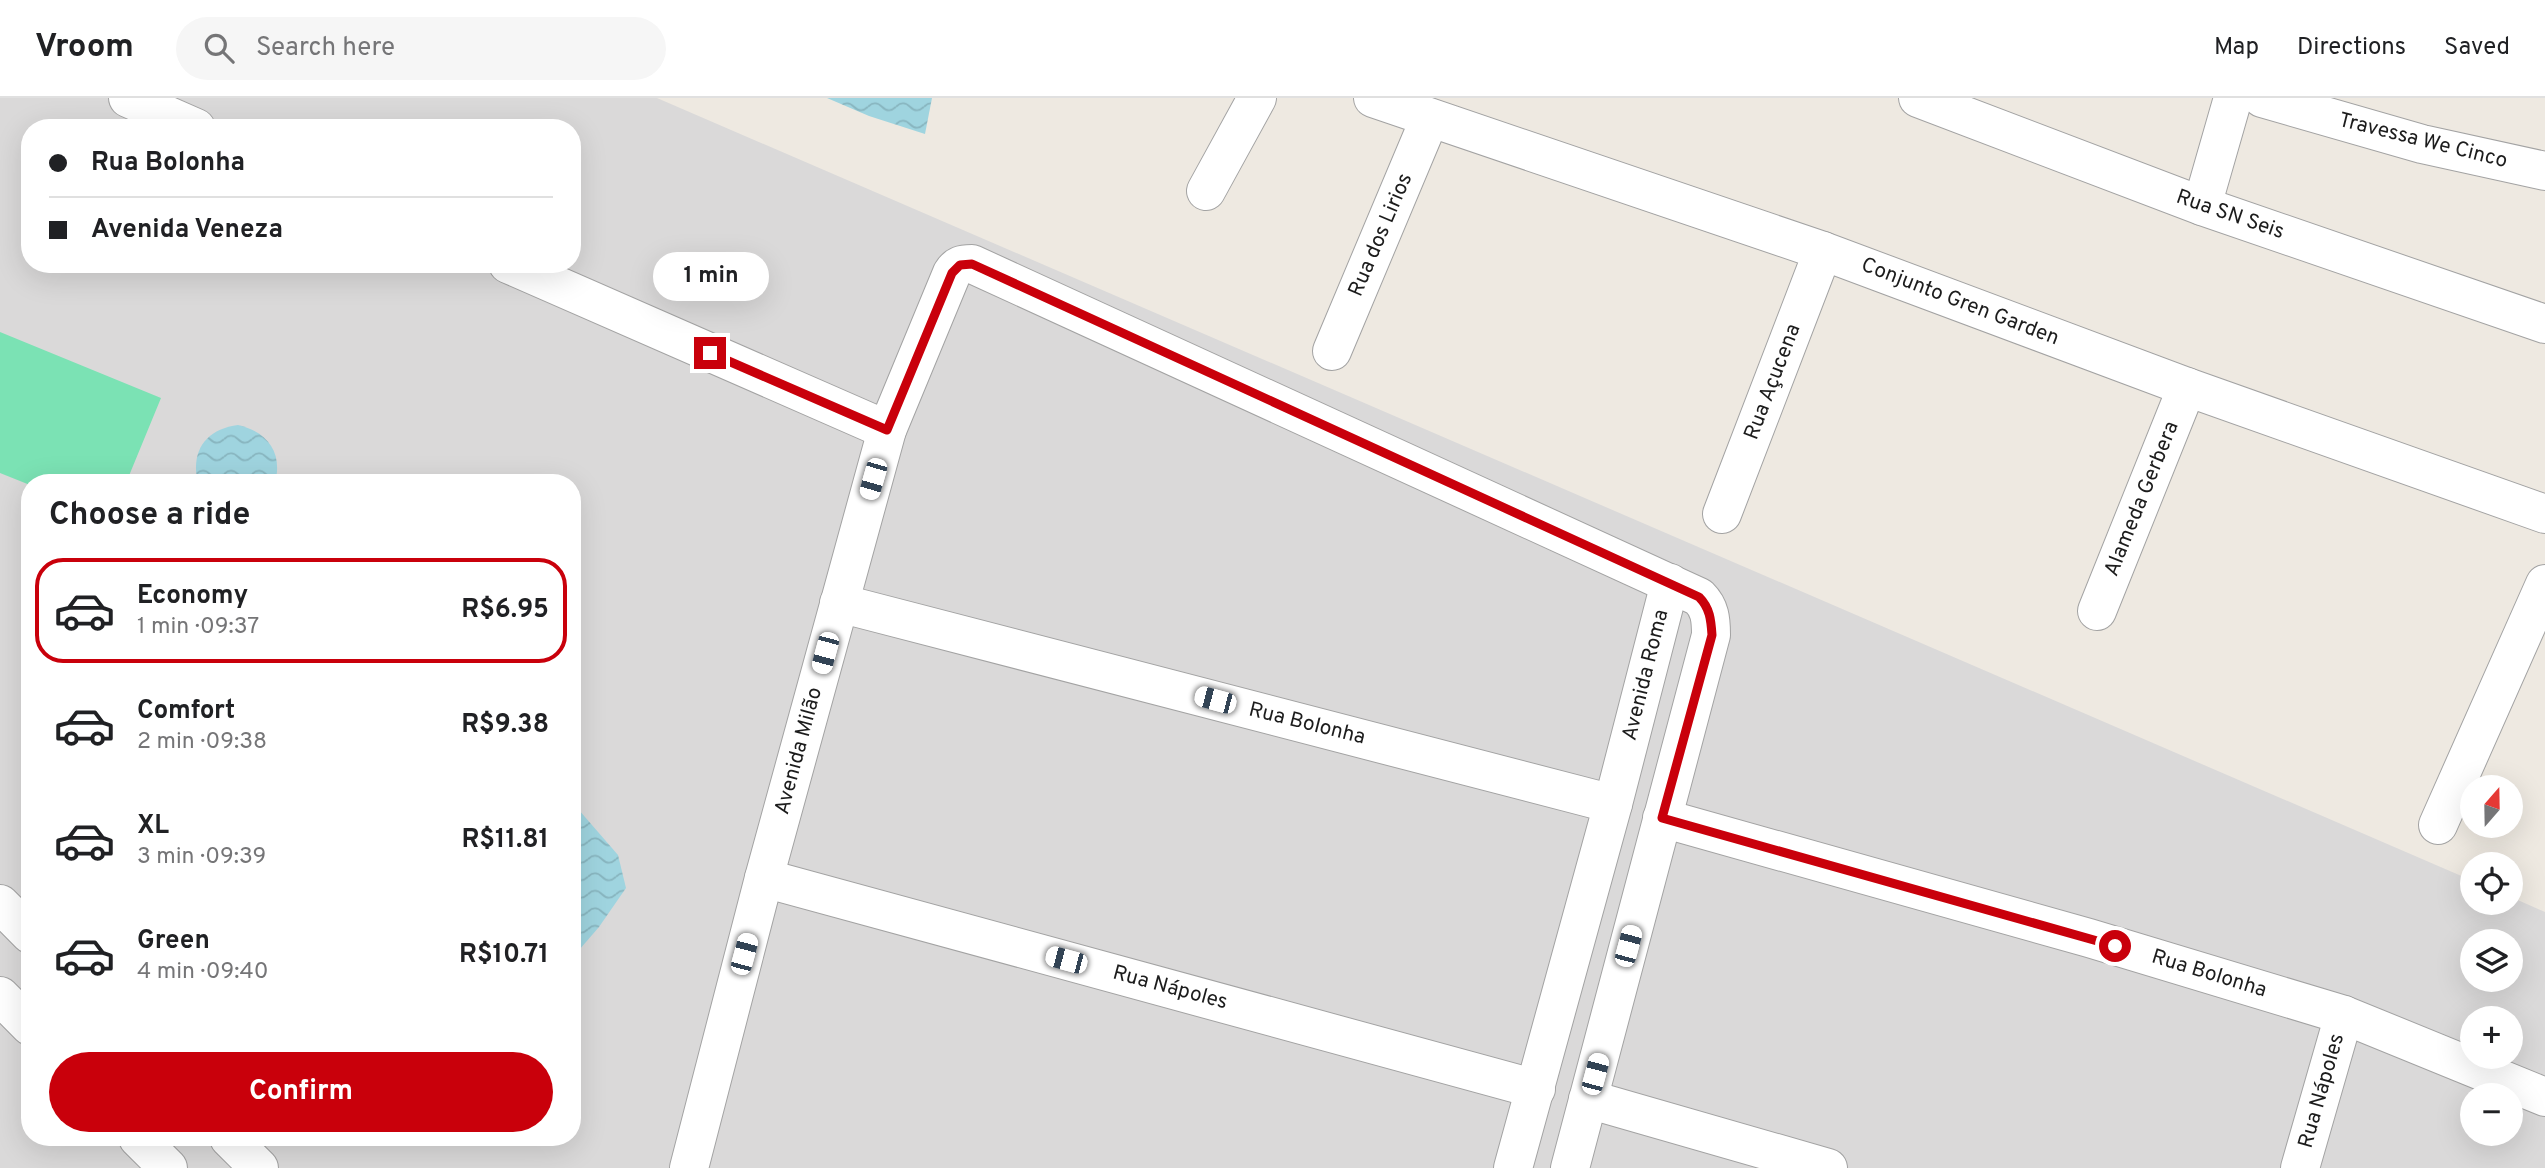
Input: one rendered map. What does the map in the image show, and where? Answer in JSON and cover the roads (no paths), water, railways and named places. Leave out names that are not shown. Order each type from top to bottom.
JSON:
[{"type":"street","points":[[128,98],[176,119]]},
{"type":"street","points":[[1206,191],[1257,98]]},
{"type":"street","name":"Conjunto Gren Garden","points":[[1373,98],[1823,251],[2186,387],[2545,514]]},
{"type":"street","name":"Rua SN Seis","points":[[1918,98],[2202,206],[2545,324]]},
{"type":"street","points":[[2202,206],[2233,98]]},
{"type":"street","name":"Travessa We Cinco","points":[[2262,98],[2422,144],[2545,171]]},
{"type":"street","name":"Rua dos Lirios","points":[[1332,351],[1430,118]]},
{"type":"street","name":"Rua Açucena","points":[[1722,514],[1823,251]]},
{"type":"street","name":"Avenida Milão","points":[[700,1165],[764,878],[887,430],[952,273],[960,265],[972,264],[1670,583]]},
{"type":"street","points":[[529,273],[887,430]]},
{"type":"street","name":"Alameda Gerbera","points":[[2097,611],[2186,387]]},
{"type":"street","name":"Avenida Roma","points":[[1513,1168],[1613,804],[1670,583],[1699,597],[1707,605],[1712,635],[1570,1168]]},
{"type":"street","points":[[2438,825],[2545,584]]},
{"type":"street","name":"Rua Bolonha","points":[[839,603],[1613,804]]},
{"type":"street","name":"Rua Bolonha","points":[[1662,818],[2076,935],[2344,1015],[2545,1097]]},
{"type":"street","name":"Rua Nápoles","points":[[764,878],[1536,1089]]},
{"type":"street","points":[[0,904],[21,925]]},
{"type":"street","points":[[0,996],[21,1017]]},
{"type":"street","name":"Rua Nápoles","points":[[2300,1168],[2344,1015]]},
{"type":"street","points":[[1588,1100],[1828,1168]]},
{"type":"street","points":[[146,1146],[168,1168]]},
{"type":"street","points":[[237,1146],[259,1168]]},
{"type":"water","points":[[827,98],[932,98],[925,134],[869,116]]},
{"type":"water","points":[[238,425],[249,428],[265,439],[275,453],[277,474],[196,474],[196,461],[203,444],[217,431]]},
{"type":"water","points":[[581,812],[618,855],[626,888],[581,948]]}]
